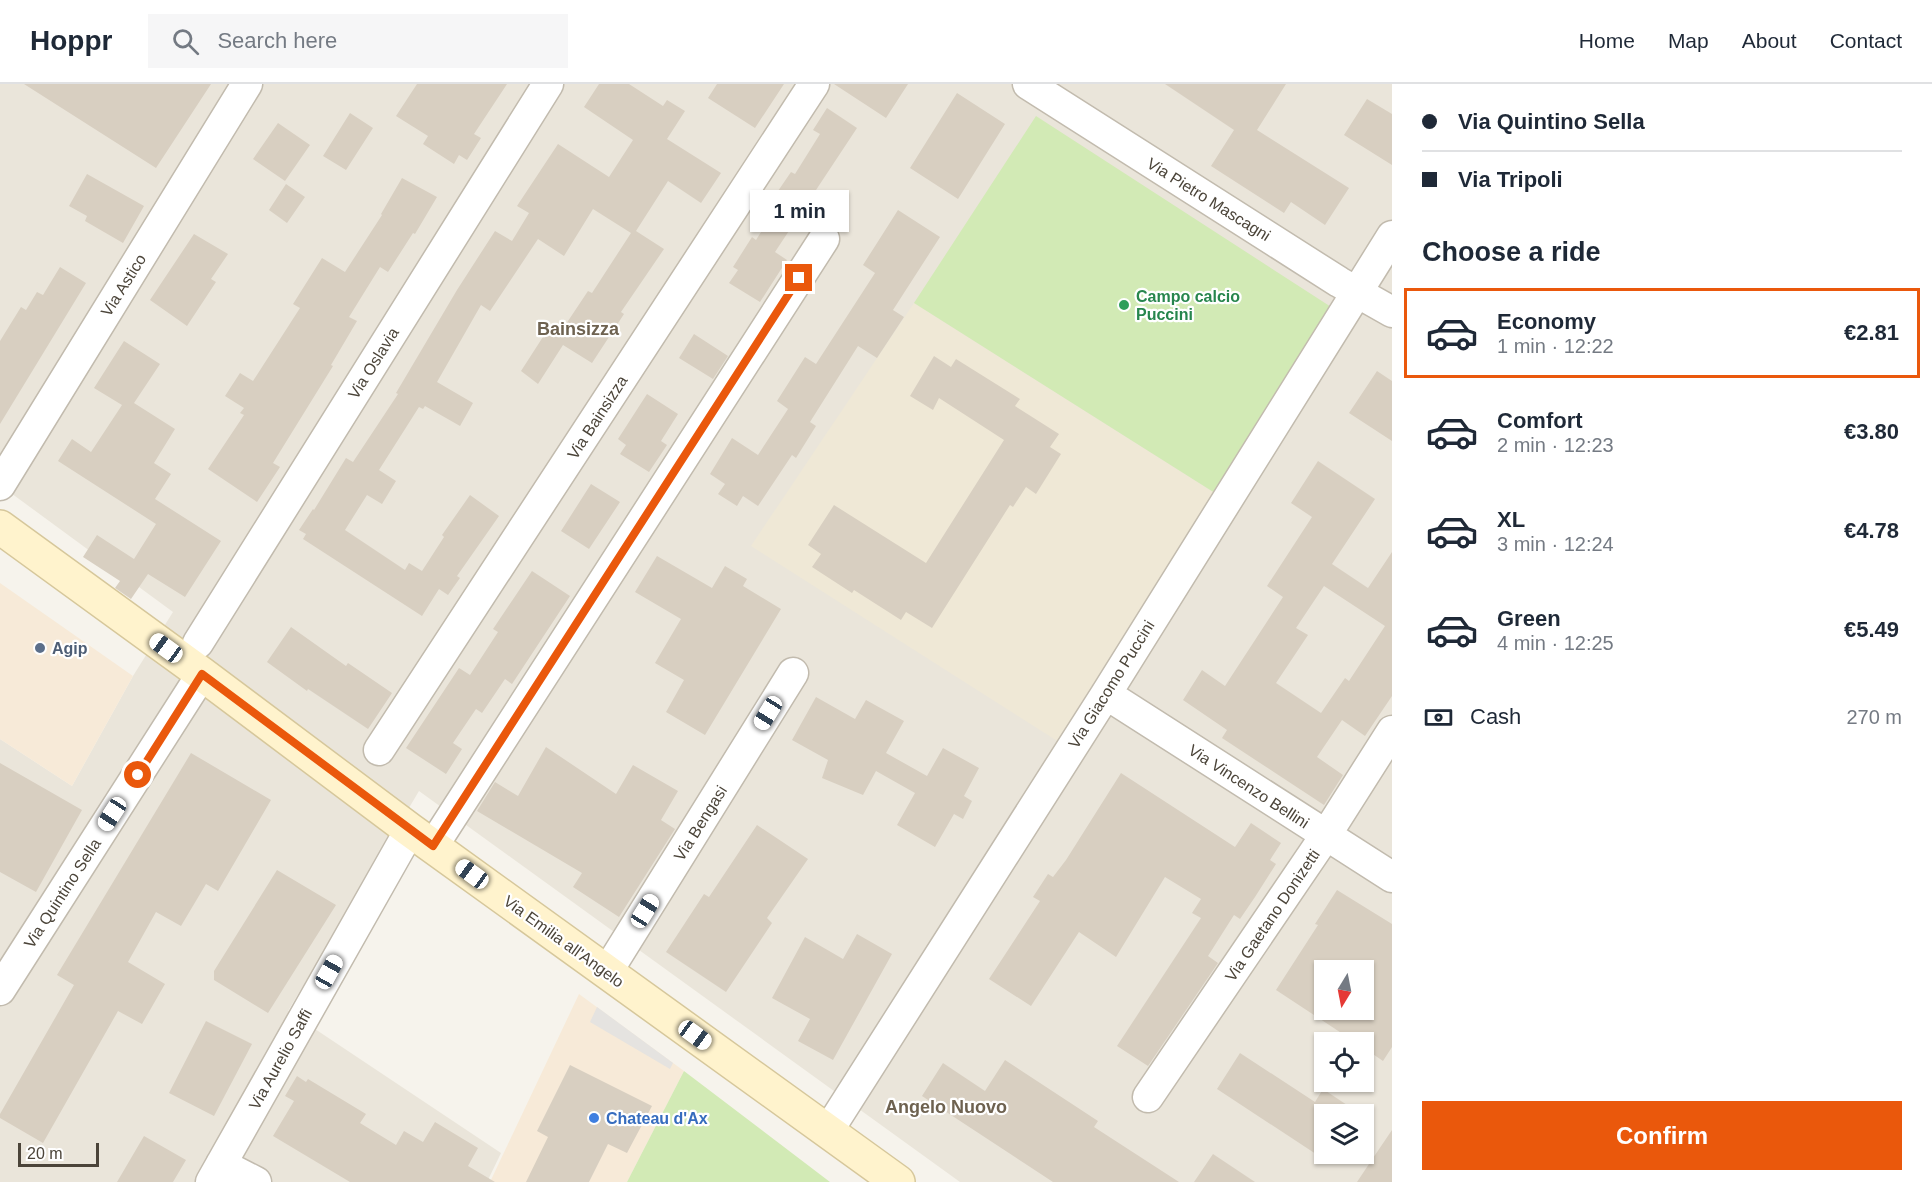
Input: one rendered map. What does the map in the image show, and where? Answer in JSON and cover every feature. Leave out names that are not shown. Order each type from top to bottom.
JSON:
[{"type":"main road","name":"Via Emilia all'Angelo","points":[[1,529],[200,658],[422,838],[898,1182]]},
{"type":"street","name":"Via Astico","points":[[0,485],[246,84]]},
{"type":"street","name":"Via Oslavia","points":[[200,658],[549,84]]},
{"type":"street","name":"Via Bainsizza","points":[[379,750],[814,84]]},
{"type":"street","name":"Via Pietro Mascagni","points":[[1028,84],[1356,292],[1392,312]]},
{"type":"street","name":"Via Giacomo Puccini","points":[[828,1131],[1106,694],[1392,236]]},
{"type":"street","name":"Via Aurelio Saffi","points":[[256,1182],[216,1173],[422,838],[824,239]]},
{"type":"street","name":"Via Quintino Sella","points":[[0,990],[200,658]]},
{"type":"street","name":"Via Bengasi","points":[[607,972],[793,673]]},
{"type":"street","name":"Via Vincenzo Bellini","points":[[1106,694],[1392,877]]},
{"type":"street","name":"Via Gaetano Donizetti","points":[[1148,1097],[1326,835],[1392,731]]},
{"type":"shaded area","points":[[0,84],[1392,84],[1392,1182],[960,1182],[419,791],[288,1011],[501,1153],[487,1182],[0,1182],[0,739],[72,786],[133,676],[173,612],[0,485]]},
{"type":"shaded area","points":[[914,303],[1226,500],[1070,749],[751,546]]},
{"type":"shaded area","points":[[0,583],[133,676],[72,786],[0,739]]},
{"type":"shaded area","points":[[579,994],[684,1071],[627,1182],[490,1182]]},
{"type":"shaded area","points":[[597,1007],[673,1063],[670,1069],[590,1022]]},
{"type":"green space","name":"Campo calcio Puccini","points":[[1036,116],[1342,314],[1226,500],[914,303]]},
{"type":"green space","points":[[684,1071],[830,1182],[627,1182]]},
{"type":"building","points":[[24,84],[211,84],[156,168]]},
{"type":"building","points":[[417,84],[507,84],[474,134],[481,138],[467,160],[459,155],[454,164],[423,144],[428,136],[396,116]]},
{"type":"building","points":[[599,84],[629,84],[663,106],[667,100],[685,111],[667,139],[721,173],[701,203],[668,181],[636,231],[664,249],[621,312],[624,314],[592,363],[563,345],[538,384],[521,371],[550,326],[560,333],[588,291],[592,293],[631,233],[593,209],[564,256],[538,239],[490,311],[481,305],[437,382],[473,403],[460,426],[425,406],[423,409],[419,407],[379,470],[396,481],[382,504],[367,495],[345,530],[405,570],[409,563],[422,571],[444,537],[442,535],[470,495],[499,516],[457,576],[460,578],[448,595],[439,589],[422,616],[303,539],[306,534],[299,530],[346,458],[353,462],[398,394],[396,393],[457,290],[495,231],[512,241],[529,213],[517,206],[558,144],[609,177],[633,140],[584,107]]},
{"type":"building","points":[[717,84],[784,84],[755,128],[708,98]]},
{"type":"building","points":[[834,84],[908,84],[886,118]]},
{"type":"building","points":[[1165,84],[1286,84],[1257,130],[1349,188],[1325,225],[1291,202],[1284,213],[1211,166],[1234,130]]},
{"type":"building","points":[[957,93],[1005,124],[958,199],[910,168]]},
{"type":"building","points":[[1367,99],[1392,114],[1392,165],[1344,135]]},
{"type":"building","points":[[827,108],[857,128],[775,252],[787,260],[760,302],[729,283],[738,270],[733,267],[752,237],[756,240],[784,195],[778,191],[791,172],[795,174],[820,134],[813,130]]},
{"type":"building","points":[[350,113],[373,128],[346,170],[323,156]]},
{"type":"building","points":[[278,123],[310,145],[285,181],[253,159]]},
{"type":"building","points":[[87,174],[144,206],[123,243],[85,221],[87,216],[69,206]]},
{"type":"building","points":[[402,178],[437,197],[415,234],[413,233],[388,272],[380,267],[349,317],[357,321],[331,365],[333,366],[273,463],[280,467],[257,502],[208,469],[244,415],[240,413],[244,408],[225,396],[240,373],[253,381],[300,308],[293,304],[322,258],[345,272],[382,215]]},
{"type":"building","points":[[286,184],[305,197],[287,223],[269,210]]},
{"type":"building","points":[[898,210],[940,237],[893,310],[904,317],[877,358],[858,346],[810,422],[816,426],[796,458],[792,455],[758,506],[743,496],[737,506],[718,494],[725,484],[710,474],[732,438],[758,455],[788,409],[777,401],[805,357],[816,364],[875,273],[863,265]]},
{"type":"building","points":[[194,234],[228,254],[211,279],[216,282],[187,326],[150,300]]},
{"type":"building","points":[[60,267],[86,283],[0,424],[0,341],[21,307],[26,310],[37,292],[43,295]]},
{"type":"building","points":[[694,334],[728,356],[713,379],[679,358]]},
{"type":"building","points":[[124,341],[160,364],[134,403],[175,429],[154,463],[171,474],[155,499],[221,541],[185,597],[148,574],[131,599],[115,588],[120,581],[83,557],[97,535],[134,559],[156,524],[58,461],[72,439],[91,452],[122,405],[94,388]]},
{"type":"building","points":[[934,356],[951,367],[956,359],[1020,399],[1015,406],[1059,434],[1050,447],[1061,454],[1036,494],[1026,487],[1013,507],[1010,505],[932,628],[906,612],[901,620],[854,590],[852,593],[812,567],[821,554],[808,545],[834,505],[926,563],[1004,440],[939,398],[933,410],[910,396]]},
{"type":"building","points":[[1377,371],[1392,381],[1392,441],[1349,413]]},
{"type":"building","points":[[647,394],[678,414],[661,441],[667,445],[649,472],[620,454],[626,445],[618,439]]},
{"type":"building","points":[[1318,461],[1375,499],[1332,564],[1368,588],[1392,552],[1392,696],[1365,736],[1342,720],[1317,757],[1343,775],[1324,805],[1222,738],[1227,730],[1183,700],[1202,670],[1225,686],[1283,597],[1267,586],[1312,517],[1291,503]],"holes":[[[1324,586],[1385,626],[1349,681],[1345,678],[1321,713],[1276,683],[1308,635],[1296,628]]]},
{"type":"building","points":[[591,484],[620,502],[589,549],[561,531]]},
{"type":"building","points":[[657,556],[712,588],[725,566],[747,579],[743,586],[781,609],[705,735],[666,712],[684,680],[655,663],[681,619],[635,592]]},
{"type":"building","points":[[532,571],[570,596],[512,684],[505,679],[482,713],[476,709],[453,743],[462,749],[446,774],[406,748],[459,668],[470,675],[498,632],[493,629]]},
{"type":"building","points":[[291,627],[346,666],[348,663],[392,693],[368,729],[308,689],[307,691],[267,662]]},
{"type":"building","points":[[816,697],[855,719],[866,700],[904,721],[886,753],[927,776],[943,748],[979,768],[964,796],[972,801],[963,819],[954,814],[935,847],[897,825],[915,793],[876,771],[863,795],[822,778],[828,760],[792,740]]},
{"type":"building","points":[[546,747],[616,794],[633,765],[678,791],[661,820],[675,829],[619,917],[573,887],[582,873],[477,811],[495,782],[518,796]]},
{"type":"building","points":[[191,753],[271,800],[218,891],[206,884],[181,926],[156,912],[128,962],[165,984],[142,1024],[118,1011],[43,1143],[0,1118],[0,1114],[74,985],[57,975]]},
{"type":"building","points":[[0,763],[82,810],[36,892],[0,872]]},
{"type":"building","points":[[1121,773],[1235,847],[1251,823],[1281,843],[1270,860],[1276,864],[1255,897],[1240,919],[1234,915],[1208,956],[1218,963],[1148,1066],[1117,1046],[1201,918],[1192,913],[1201,899],[1165,877],[1116,957],[1079,932],[1031,1006],[989,979],[1040,901],[1033,897],[1048,874],[1053,877],[1066,860]]},
{"type":"building","points":[[757,825],[808,859],[767,918],[772,923],[726,992],[666,952],[704,894],[709,897]]},
{"type":"building","points":[[277,870],[336,905],[268,1013],[214,980],[214,971]]},
{"type":"building","points":[[1337,890],[1392,924],[1392,1047],[1383,1061],[1374,1055],[1374,1032],[1340,1032],[1322,1020],[1374,1020],[1374,960],[1314,960],[1314,1015],[1276,990],[1318,925],[1315,924]]},
{"type":"building","points":[[857,934],[892,954],[833,1060],[798,1041],[810,1019],[772,998],[805,937],[843,959]]},
{"type":"building","points":[[206,1021],[252,1044],[214,1116],[169,1093]]},
{"type":"building","points":[[1240,1053],[1315,1102],[1321,1092],[1328,1092],[1346,1104],[1314,1104],[1314,1153],[1217,1089]]},
{"type":"building","points":[[1005,1060],[1098,1121],[1094,1127],[1179,1182],[1053,1182],[922,1096],[943,1063],[985,1091]]},
{"type":"building","name":"Chateau d'Ax","points":[[570,1065],[652,1106],[627,1153],[608,1144],[589,1182],[526,1182],[548,1137],[537,1131]]},
{"type":"building","points":[[297,1076],[306,1082],[308,1079],[366,1114],[360,1123],[396,1145],[404,1131],[423,1142],[435,1122],[478,1148],[468,1166],[495,1182],[350,1182],[273,1136],[294,1101],[285,1096]]},
{"type":"building","points":[[1392,1130],[1392,1182],[1357,1182],[1369,1164],[1374,1164],[1374,1157]]},
{"type":"building","points":[[144,1136],[186,1160],[173,1182],[117,1182]]},
{"type":"building","points":[[1213,1154],[1255,1182],[1194,1182]]},
{"type":"place","name":"Campo calcio Puccini","points":[[1124,305]]},
{"type":"place","name":"Agip","points":[[40,648]]},
{"type":"place","name":"Chateau d'Ax","points":[[594,1118]]},
{"type":"district","name":"Bainsizza","points":[[578,329]]},
{"type":"district","name":"Angelo Nuovo","points":[[946,1107]]},
{"type":"route","points":[[138,775],[202,674],[433,846],[799,278]]}]
